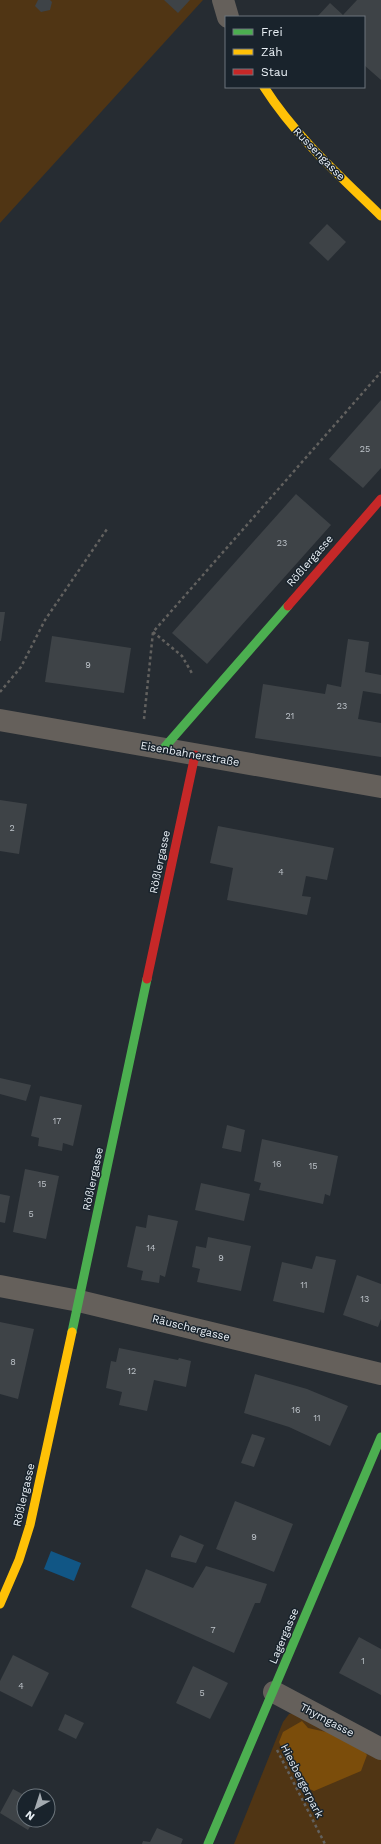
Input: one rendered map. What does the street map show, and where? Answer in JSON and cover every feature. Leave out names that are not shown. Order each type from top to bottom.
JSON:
[{"type":"street","points":[[223,0],[228,16]]},
{"type":"street","name":"Russengasse","points":[[265,88],[275,106],[302,138],[381,216]]},
{"type":"street","name":"Rößlergasse","points":[[163,748],[381,499]]},
{"type":"street","name":"Eisenbahnerstraße","points":[[0,720],[381,787]]},
{"type":"street","name":"Rößlergasse","points":[[0,1604],[19,1560],[30,1525],[195,755]]},
{"type":"street","name":"Räuschergasse","points":[[0,1286],[79,1301],[381,1374]]},
{"type":"street","name":"Lagergasse","points":[[208,1844],[274,1692],[381,1437]]},
{"type":"street","name":"Thymgasse","points":[[274,1692],[381,1749]]},
{"type":"path","points":[[141,744],[153,632],[381,372]]},
{"type":"path","points":[[0,692],[21,667],[45,620],[107,529]]},
{"type":"path","points":[[153,632],[182,656],[206,698]]},
{"type":"path","name":"Hiesbergerpark","points":[[256,1733],[274,1745],[325,1844]]},
{"type":"shaded area","points":[[0,0],[203,0],[0,223]]},
{"type":"shaded area","points":[[297,1712],[381,1755],[381,1844],[234,1844],[283,1722],[289,1714]]},
{"type":"shaded area","points":[[302,1721],[308,1728],[354,1738],[367,1755],[361,1771],[314,1791],[301,1785],[290,1768],[279,1742],[283,1732]]},
{"type":"water","points":[[51,1551],[81,1563],[74,1581],[44,1569]]},
{"type":"building","points":[[38,0],[50,0],[52,2],[50,10],[41,12],[35,6]]},
{"type":"building","points":[[164,0],[190,0],[178,13]]},
{"type":"building","points":[[357,0],[381,0],[381,80],[365,66],[365,16],[318,16],[330,3],[343,15]]},
{"type":"building","points":[[327,224],[346,242],[328,261],[309,243]]},
{"type":"building","points":[[381,400],[381,468],[363,488],[329,459]]},
{"type":"building","points":[[296,494],[331,525],[207,664],[172,633]]},
{"type":"building","points":[[0,612],[5,612],[1,641],[0,641]]},
{"type":"building","points":[[52,636],[131,648],[124,693],[45,682]]},
{"type":"building","points":[[348,639],[369,642],[365,672],[381,675],[381,694],[363,691],[358,719],[381,723],[381,757],[255,738],[263,684],[325,694],[327,684],[341,687]]},
{"type":"building","points":[[0,800],[27,804],[19,854],[0,851]]},
{"type":"building","points":[[218,826],[334,848],[327,880],[306,876],[302,896],[311,897],[307,915],[227,900],[233,868],[210,863]]},
{"type":"building","points":[[0,1078],[31,1085],[26,1101],[0,1094]]},
{"type":"building","points":[[40,1096],[82,1105],[73,1146],[63,1143],[62,1151],[38,1146],[39,1138],[31,1136]]},
{"type":"building","points":[[227,1125],[245,1130],[241,1152],[222,1148]]},
{"type":"building","points":[[262,1139],[338,1156],[330,1196],[325,1194],[323,1204],[259,1190],[261,1183],[254,1181]]},
{"type":"building","points":[[25,1169],[59,1176],[46,1239],[13,1232]]},
{"type":"building","points":[[201,1183],[250,1194],[244,1221],[195,1210]]},
{"type":"building","points":[[0,1194],[10,1196],[5,1223],[0,1222]]},
{"type":"building","points":[[148,1215],[178,1221],[165,1277],[160,1275],[159,1283],[141,1280],[143,1271],[127,1267],[136,1226],[146,1228]]},
{"type":"building","points":[[208,1237],[251,1246],[241,1291],[197,1282],[200,1269],[192,1267],[196,1246],[206,1248]]},
{"type":"building","points":[[316,1256],[336,1260],[324,1313],[273,1301],[282,1262],[312,1269]]},
{"type":"building","points":[[357,1275],[381,1284],[381,1319],[378,1327],[343,1315]]},
{"type":"building","points":[[0,1322],[34,1329],[18,1399],[0,1394]]},
{"type":"building","points":[[119,1348],[178,1360],[179,1358],[191,1361],[186,1387],[154,1380],[147,1411],[119,1405],[122,1392],[106,1388],[111,1361],[116,1362]]},
{"type":"building","points":[[255,1374],[307,1389],[348,1406],[330,1446],[289,1427],[244,1413]]},
{"type":"building","points":[[252,1434],[265,1438],[254,1467],[241,1463]]},
{"type":"building","points":[[235,1501],[293,1524],[274,1572],[216,1549]]},
{"type":"building","points":[[180,1535],[204,1545],[196,1563],[171,1557]]},
{"type":"building","points":[[206,1566],[267,1584],[260,1603],[255,1603],[234,1653],[131,1607],[146,1569],[193,1588]]},
{"type":"building","points":[[359,1637],[381,1649],[381,1695],[339,1673]]},
{"type":"building","points":[[13,1655],[49,1673],[32,1707],[0,1691],[0,1681]]},
{"type":"building","points":[[193,1666],[228,1683],[210,1719],[176,1703]]},
{"type":"building","points":[[65,1714],[84,1723],[76,1739],[58,1730]]},
{"type":"building","points":[[13,1789],[16,1791],[16,1823],[0,1813]]},
{"type":"building","points":[[157,1828],[183,1839],[181,1844],[142,1844],[143,1841],[150,1842]]},
{"type":"traffic: fast","points":[[163,749],[288,606]]},
{"type":"traffic: fast","points":[[72,1332],[147,979]]},
{"type":"traffic: fast","points":[[208,1844],[381,1437]]},
{"type":"traffic: slow","points":[[265,88],[276,105],[304,139],[381,216]]},
{"type":"traffic: slow","points":[[0,1604],[19,1560],[30,1525],[72,1332]]},
{"type":"traffic: jam","points":[[288,606],[381,499]]},
{"type":"traffic: jam","points":[[147,979],[195,755]]}]
